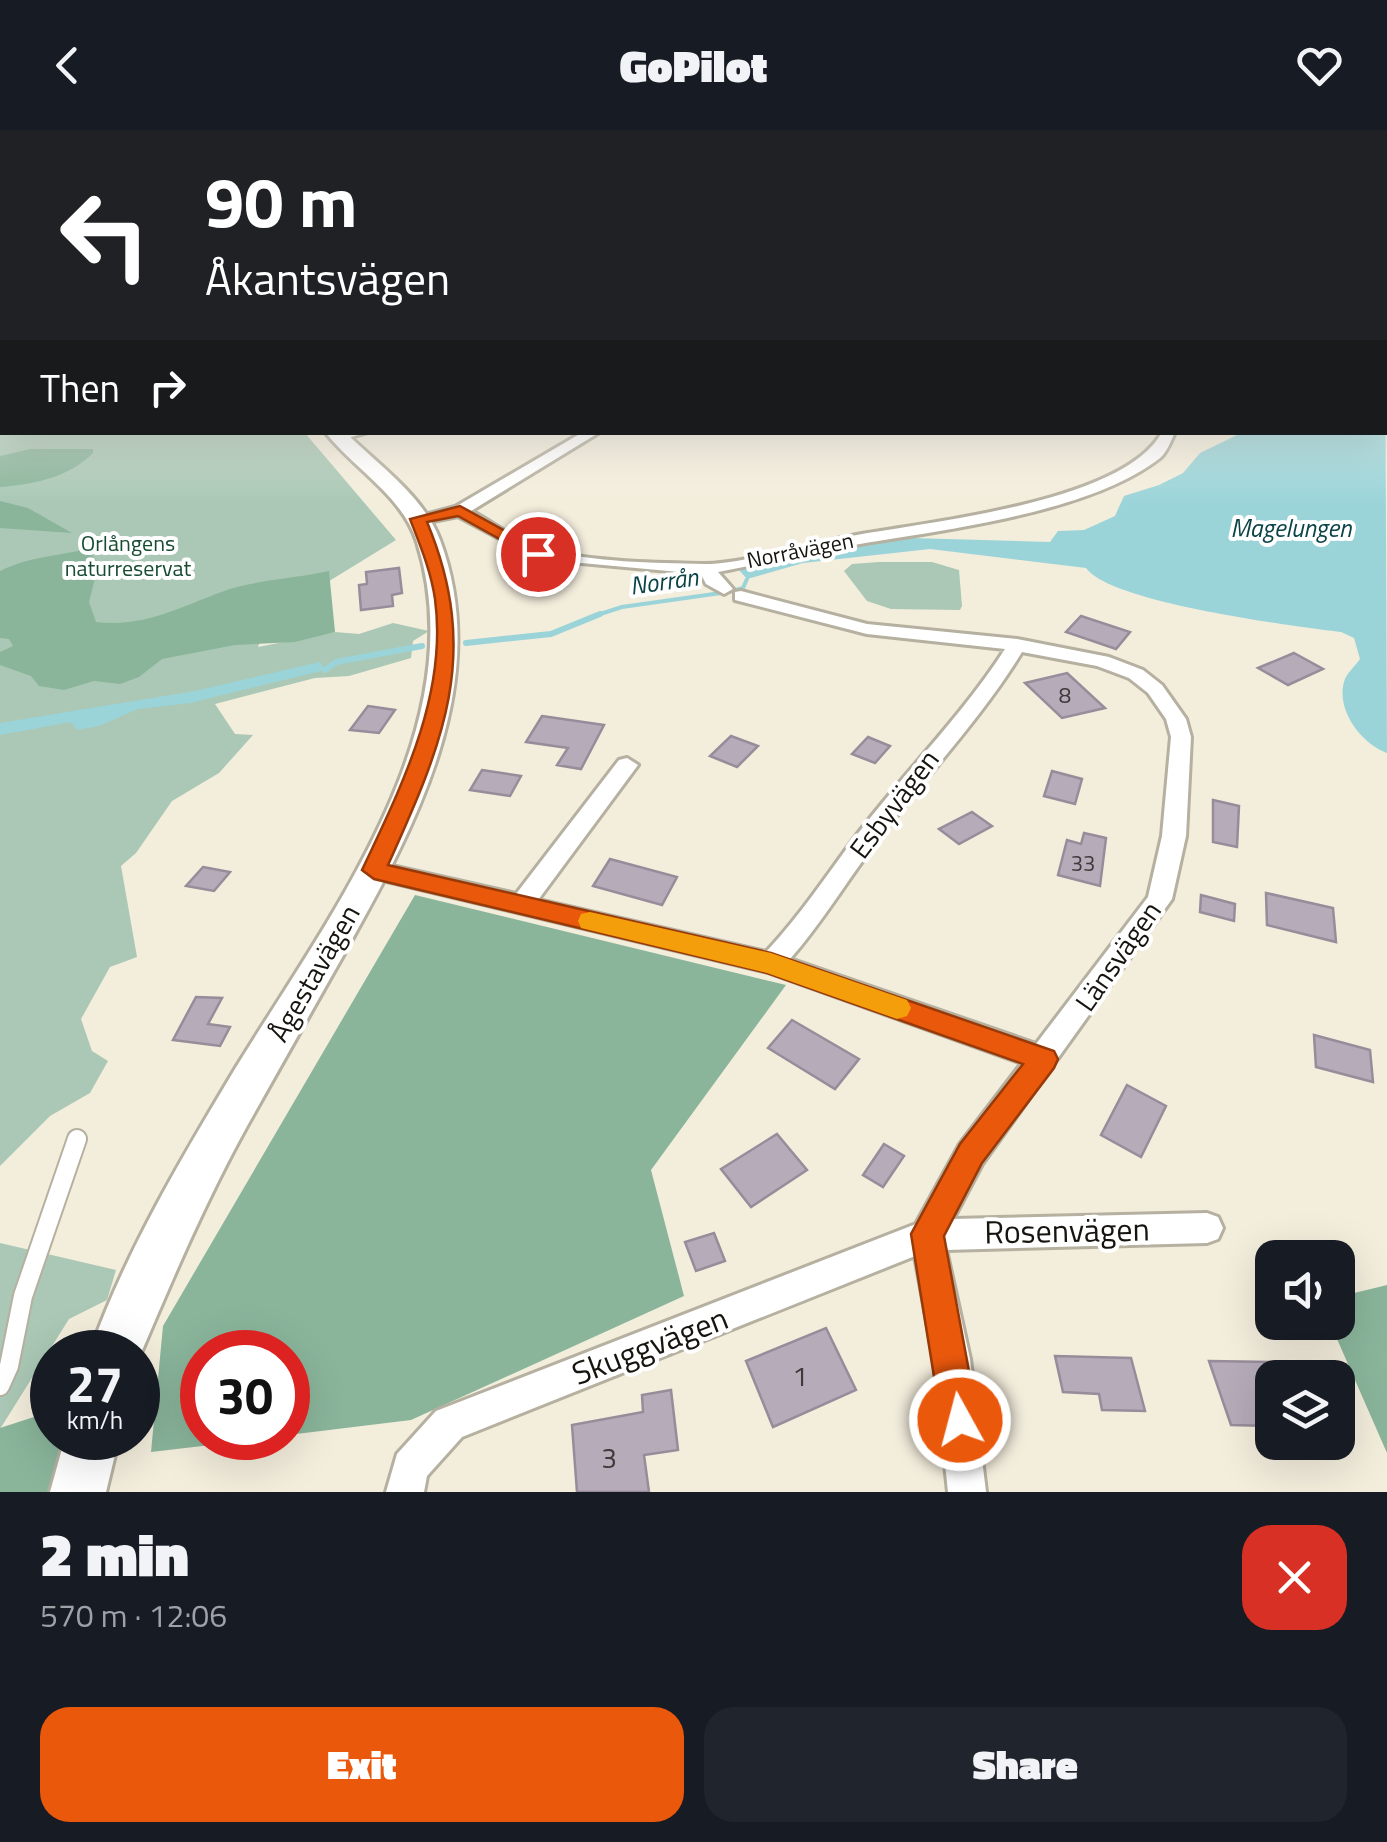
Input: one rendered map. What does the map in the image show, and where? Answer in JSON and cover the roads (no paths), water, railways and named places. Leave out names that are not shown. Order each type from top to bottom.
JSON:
[{"type":"main road","name":"Ågestavägen","points":[[125,1330],[185,1196],[374,870],[414,781],[438,706],[445,651],[444,602],[437,566],[418,519],[345,435]]},
{"type":"main road","points":[[78,1492],[86,1460]]},
{"type":"street","points":[[418,519],[460,511],[589,435]]},
{"type":"street","name":"Norråvägen","points":[[460,511],[538,554],[708,569],[859,538],[949,527],[1064,497],[1124,475],[1158,453],[1167,435]]},
{"type":"street","name":"Länsvägen","points":[[708,569],[712,580],[732,593],[867,629],[1017,645],[1102,661],[1136,674],[1176,719],[1181,737],[1171,859],[1160,899],[971,1154],[927,1234]]},
{"type":"street","name":"Esbyvägen","points":[[771,963],[808,923],[864,842],[991,686],[1017,645]]},
{"type":"street","points":[[521,905],[627,765]]},
{"type":"street","points":[[374,870],[771,963],[1044,1059]]},
{"type":"street","name":"Rosenvägen","points":[[927,1234],[1207,1228]]},
{"type":"street","points":[[927,1234],[952,1359],[967,1492]]},
{"type":"street","name":"Skuggvägen","points":[[405,1492],[410,1467],[449,1424],[927,1234]]},
{"type":"lane","points":[[0,1386],[9,1366],[23,1296],[76,1139]]},
{"type":"water","name":"Magelungen","points":[[1237,435],[1386,435],[1387,753],[1359,733],[1347,713],[1343,702],[1345,679],[1360,659],[1354,638],[1341,632],[1165,602],[1102,581],[1086,568],[930,549],[803,563],[747,579],[739,570],[862,544],[911,538],[1050,542],[1058,531],[1084,530],[1115,516],[1124,496],[1183,473],[1200,453]]},
{"type":"water","points":[[320,662],[325,670],[190,703],[138,709],[99,726],[77,730],[71,722],[0,735],[0,723],[195,691]]},
{"type":"waterway","name":"Norrån","points":[[599,614],[622,607],[728,592],[743,588],[747,579]]},
{"type":"waterway","name":"Norrån","points":[[466,643],[551,634],[599,614]]},
{"type":"waterway","name":"Norrån","points":[[594,616],[599,614]]},
{"type":"waterway","name":"Norrån","points":[[325,670],[336,662],[422,646]]},
{"type":"park label","name":"Orlångens naturreservat","points":[[128,556]]}]
